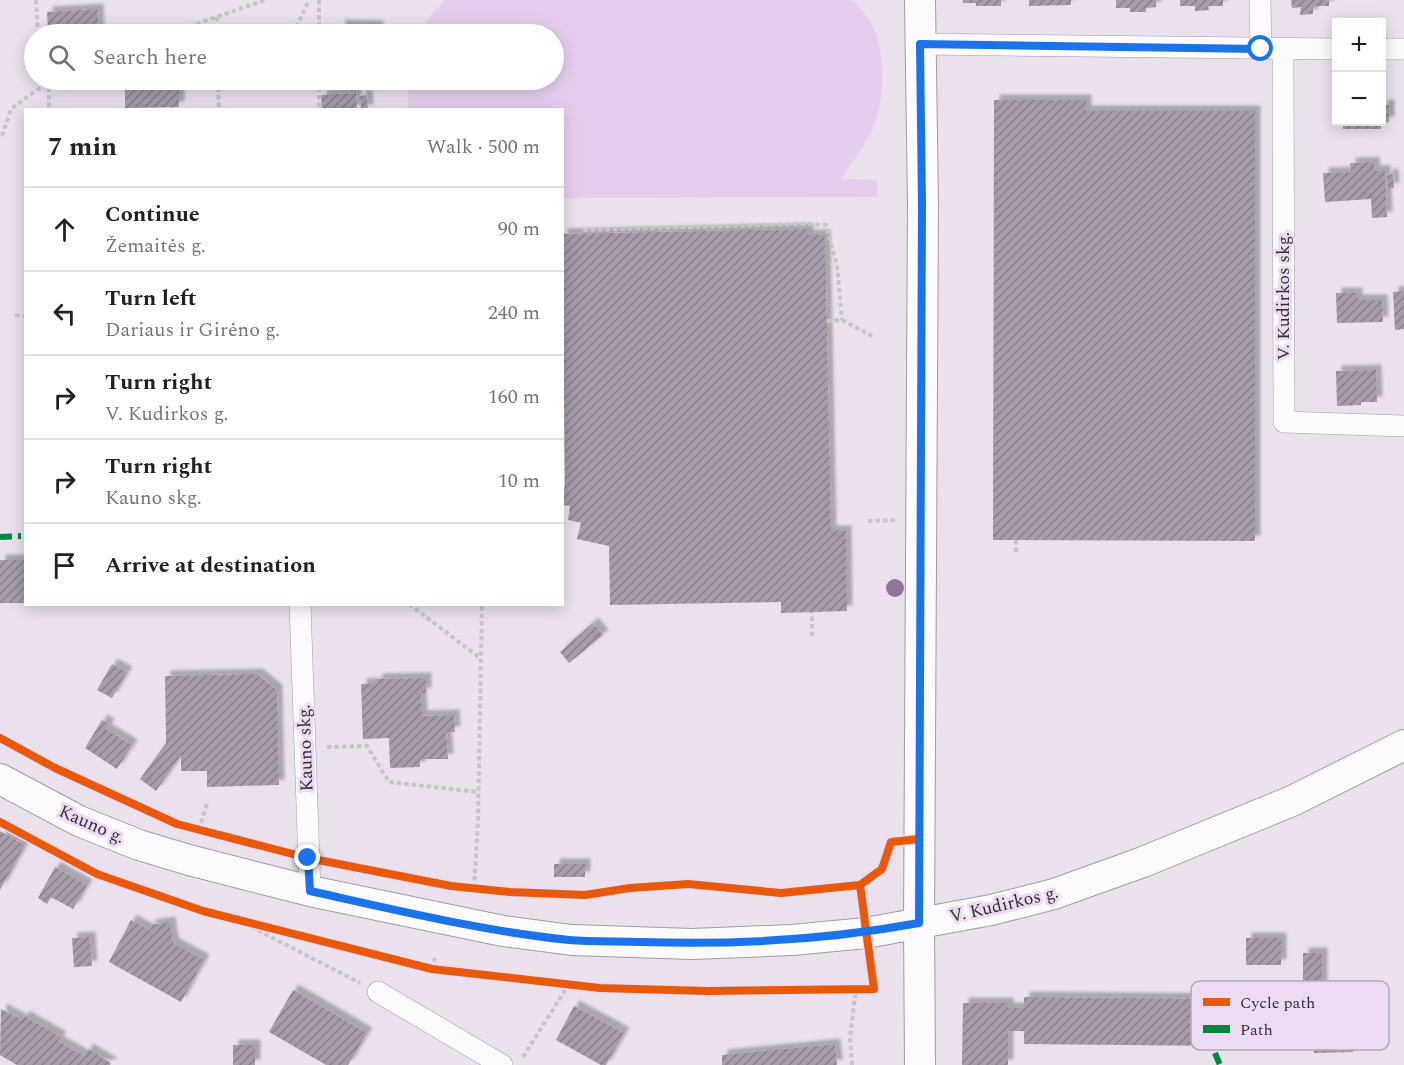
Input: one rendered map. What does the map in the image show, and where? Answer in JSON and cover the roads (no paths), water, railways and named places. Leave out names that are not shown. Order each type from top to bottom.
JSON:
[{"type":"main road","points":[[920,0],[922,215],[920,1065]]},
{"type":"main road","name":"V. Kudirkos g.","points":[[189,860],[398,911],[503,931],[572,940],[692,944],[792,940],[866,933],[991,910],[1095,881],[1292,801],[1404,745]]},
{"type":"main road","name":"Kauno g.","points":[[0,779],[79,821],[139,845],[189,860]]},
{"type":"street","points":[[1260,0],[1261,49]]},
{"type":"street","points":[[920,44],[1332,49]]},
{"type":"street","name":"V. Kudirkos skg.","points":[[1283,49],[1284,422],[1404,426]]},
{"type":"street","points":[[1386,49],[1404,49]]},
{"type":"street","name":"Kauno skg.","points":[[300,606],[310,891]]},
{"type":"street","points":[[378,992],[502,1065]]}]
